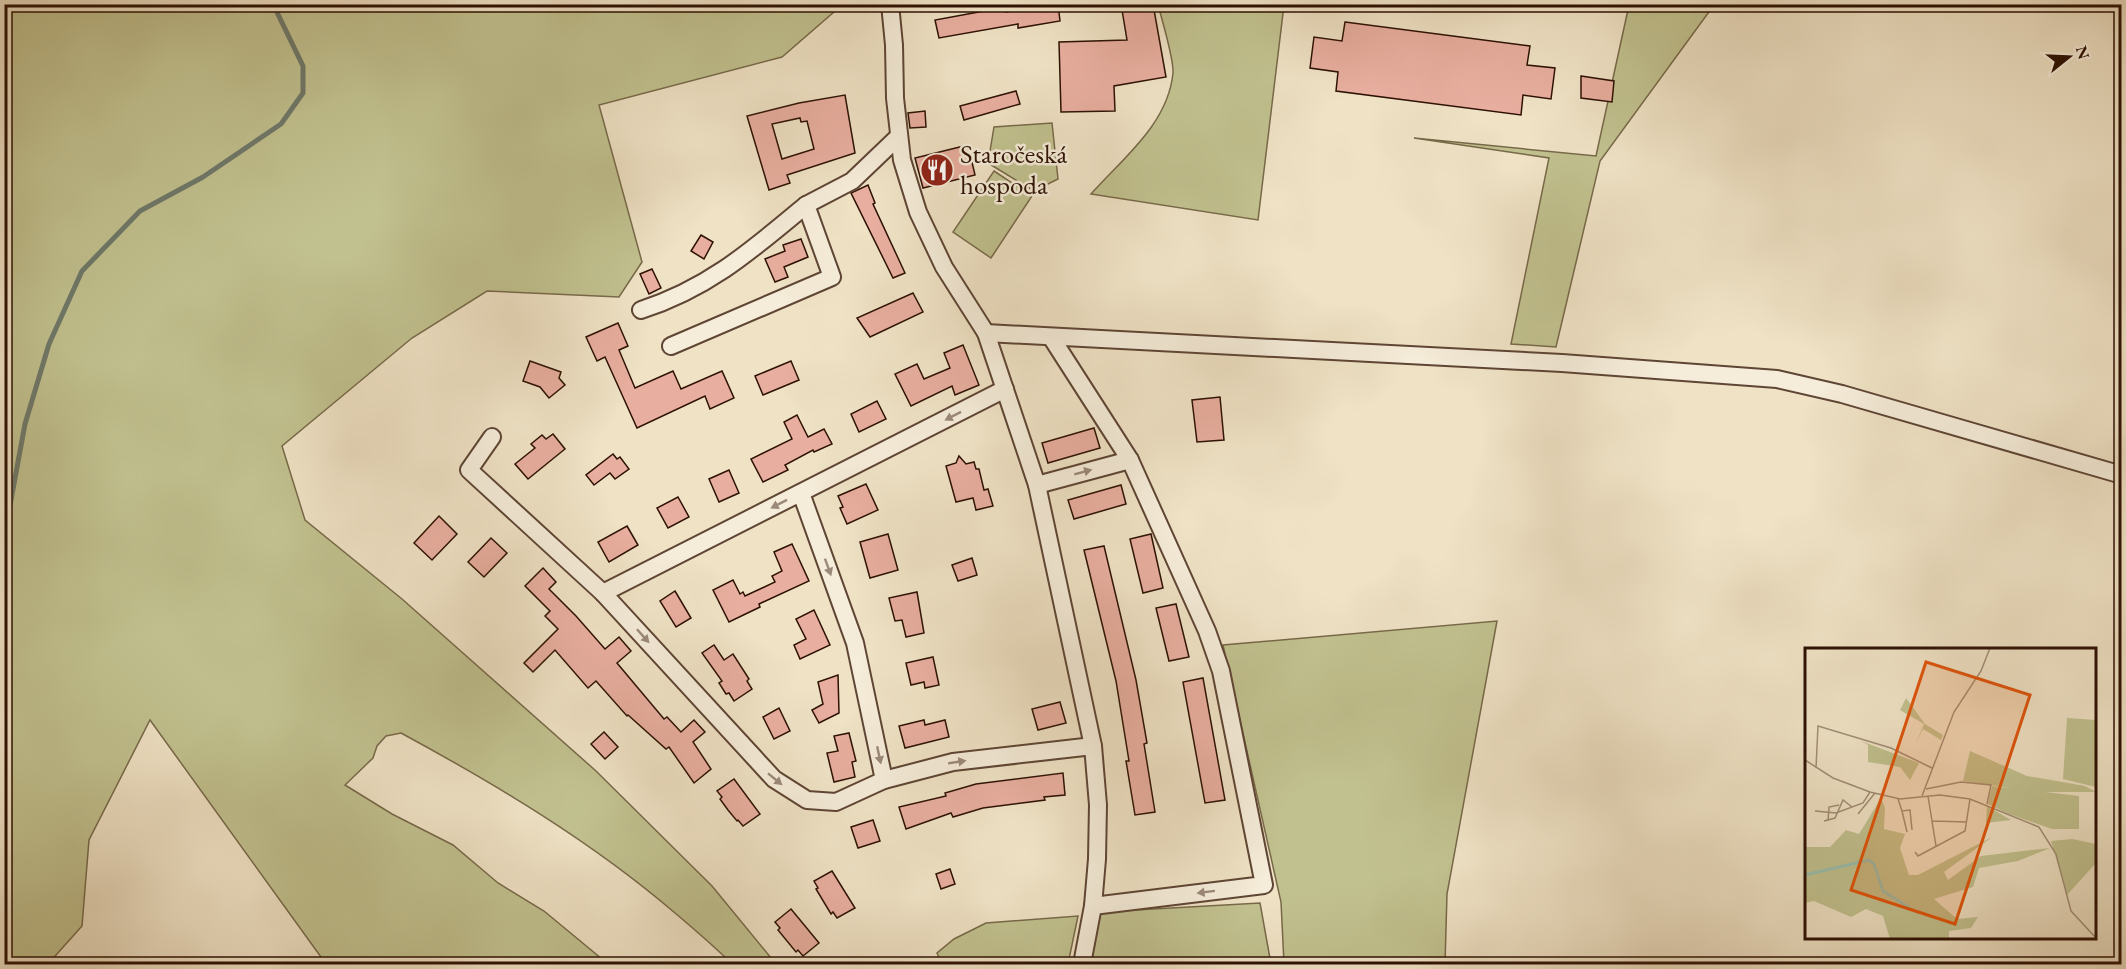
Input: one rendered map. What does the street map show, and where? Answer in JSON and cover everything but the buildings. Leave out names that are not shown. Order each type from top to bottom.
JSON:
[{"type":"street","points":[[890,4],[894,45],[895,98],[902,160],[918,212],[944,267],[986,333],[1037,484],[1093,746],[1098,805],[1097,859],[1093,906],[1082,964]]},
{"type":"street","points":[[640,310],[666,302],[710,280],[752,250],[806,205],[852,182],[898,137]]},
{"type":"street","points":[[671,346],[832,277],[806,205]]},
{"type":"street","points":[[986,333],[1562,363],[1776,379],[1842,394],[2121,475]]},
{"type":"street","points":[[1051,337],[1130,460],[1207,631],[1221,671],[1264,885],[1093,906]]},
{"type":"street","points":[[603,593],[1005,389]]},
{"type":"street","points":[[492,437],[469,470],[603,593],[774,779],[807,800],[836,802],[884,780],[954,762],[1093,746]]},
{"type":"street","points":[[1037,484],[1130,460]]},
{"type":"street","points":[[801,493],[855,643],[884,780]]},
{"type":"green space","points":[[5,4],[842,5],[782,57],[599,105],[642,262],[619,297],[487,291],[412,338],[282,446],[305,520],[402,599],[596,771],[712,886],[776,964],[732,964],[697,932],[611,862],[508,794],[401,733],[386,736],[377,746],[373,758],[345,785],[392,814],[453,845],[498,883],[544,911],[608,964],[326,964],[150,720],[89,840],[82,926],[48,964],[5,964]]},
{"type":"green space","points":[[1158,5],[1284,5],[1258,220],[1091,194],[1142,139],[1163,108],[1169,91],[1173,67]]},
{"type":"green space","points":[[1629,5],[1714,5],[1600,161],[1556,347],[1511,344],[1549,158],[1414,138],[1596,156]]},
{"type":"green space","points":[[1052,123],[1058,179],[1034,191],[988,163],[994,127]]},
{"type":"green space","points":[[994,171],[1032,196],[991,258],[953,232]]},
{"type":"green space","points":[[1497,621],[1447,894],[1445,964],[1284,964],[1281,902],[1223,645]]},
{"type":"green space","points":[[1260,903],[1271,964],[1091,964],[1100,912]]},
{"type":"green space","points":[[1078,916],[1068,964],[942,964],[937,953],[954,939],[986,923]]},
{"type":"waterway","points":[[4,538],[25,424],[49,344],[82,271],[140,211],[203,177],[281,124],[303,93],[303,66],[273,4]]},
{"type":"place","name":"Staročeská hospoda","points":[[937,170]]}]
